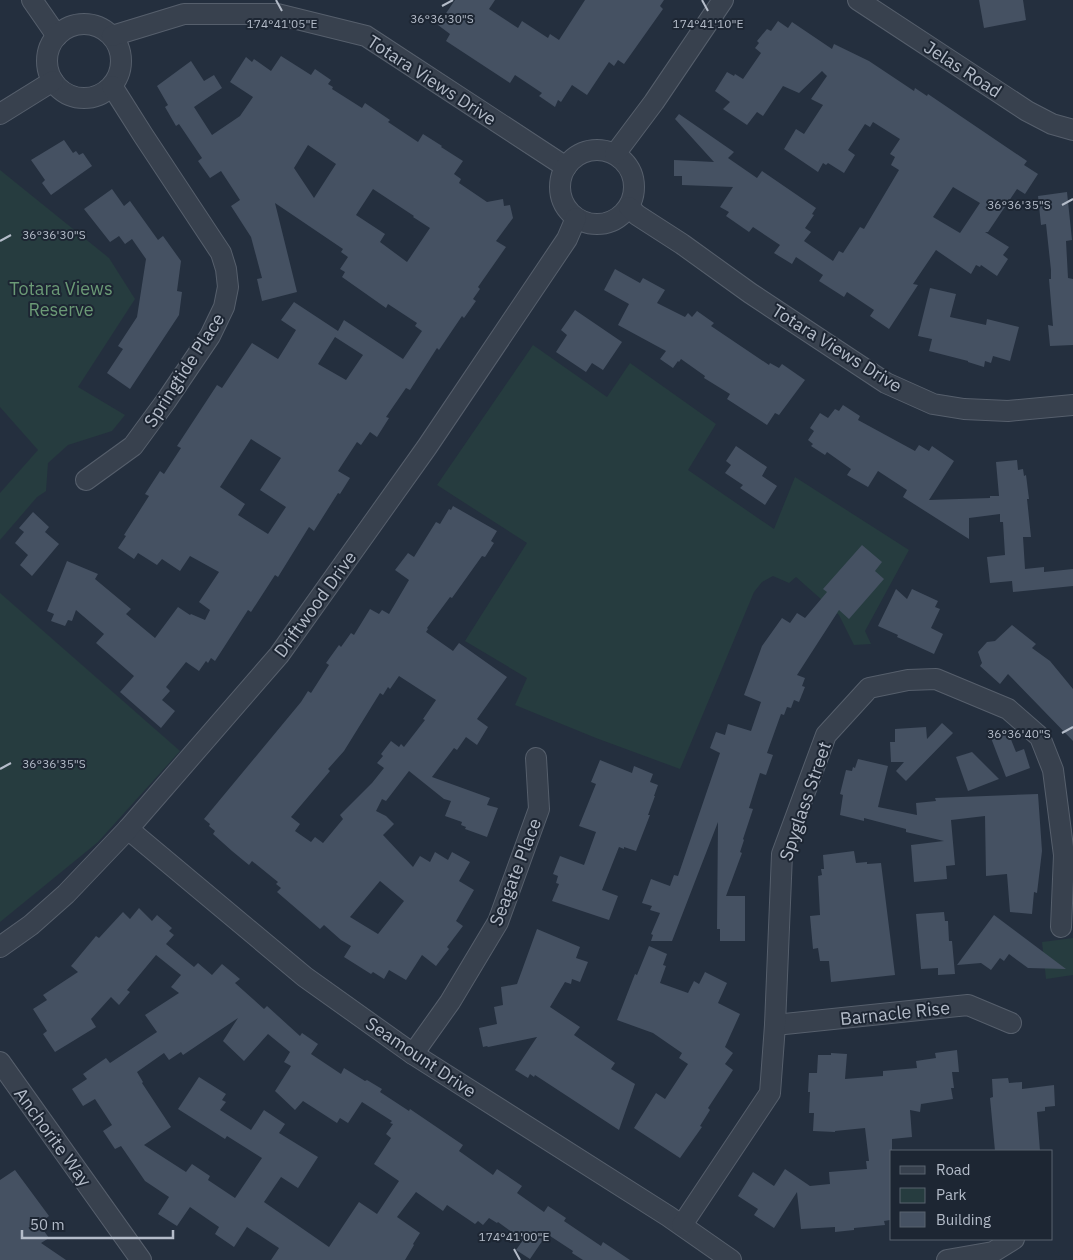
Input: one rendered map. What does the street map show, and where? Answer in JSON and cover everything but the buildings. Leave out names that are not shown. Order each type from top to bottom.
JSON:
[{"type":"street","points":[[32,0],[57,36]]},
{"type":"street","points":[[615,154],[654,102],[723,0]]},
{"type":"street","name":"Jelas Road","points":[[858,0],[1027,111],[1052,124],[1073,130]]},
{"type":"street","name":"Totara Views Drive","points":[[112,36],[184,14],[277,14],[366,36],[566,167]]},
{"type":"street","points":[[83,24],[102,28],[112,36],[121,52],[122,65],[120,75],[112,86],[106,91],[86,98],[73,96],[62,91],[53,81],[47,59],[50,47],[57,36],[70,27],[83,24]]},
{"type":"street","points":[[0,114],[53,81]]},
{"type":"street","name":"Springtide Place","points":[[86,480],[134,446],[210,336],[224,307],[228,287],[226,269],[221,253],[112,86]]},
{"type":"street","points":[[593,150],[604,150],[615,154],[625,162],[632,172],[634,196],[629,207],[622,214],[605,224],[590,223],[576,218],[562,200],[561,178],[566,167],[573,158],[593,150]]},
{"type":"street","name":"Totara Views Drive","points":[[629,207],[750,293],[886,383],[933,404],[964,409],[1008,411],[1073,405]]},
{"type":"street","name":"Driftwood Drive","points":[[0,947],[32,925],[66,894],[128,828],[279,655],[427,447],[567,239],[576,218]]},
{"type":"street","name":"Spyglass Street","points":[[682,1225],[770,1093],[776,1025],[782,854],[826,735],[868,688],[908,680],[936,679],[1008,709],[1040,737],[1052,770],[1064,856],[1061,927]]},
{"type":"street","name":"Seagate Place","points":[[413,1054],[450,1002],[498,922],[539,809],[536,758]]},
{"type":"street","name":"Seamount Drive","points":[[128,828],[305,977],[413,1054],[682,1225],[731,1260]]},
{"type":"street","name":"Barnacle Rise","points":[[776,1025],[968,1005],[1011,1023]]},
{"type":"street","name":"Anchorite Way","points":[[0,1062],[141,1260]]},
{"type":"street","points":[[947,1260],[993,1252],[1012,1240]]},
{"type":"green space","name":"Totara Views Reserve","points":[[0,170],[109,258],[135,299],[78,387],[125,415],[112,431],[68,445],[48,463],[46,491],[37,497],[0,540],[0,493],[38,450],[0,407]]},
{"type":"green space","points":[[533,345],[607,397],[630,363],[716,424],[688,470],[774,529],[795,477],[909,550],[865,631],[871,644],[854,645],[839,615],[796,577],[789,583],[773,576],[762,582],[754,592],[680,769],[515,705],[527,678],[465,641],[527,543],[437,485]]},
{"type":"green space","points":[[0,593],[180,751],[98,842],[0,922]]},
{"type":"green space","points":[[1073,938],[1073,975],[1046,979],[1042,942]]}]
